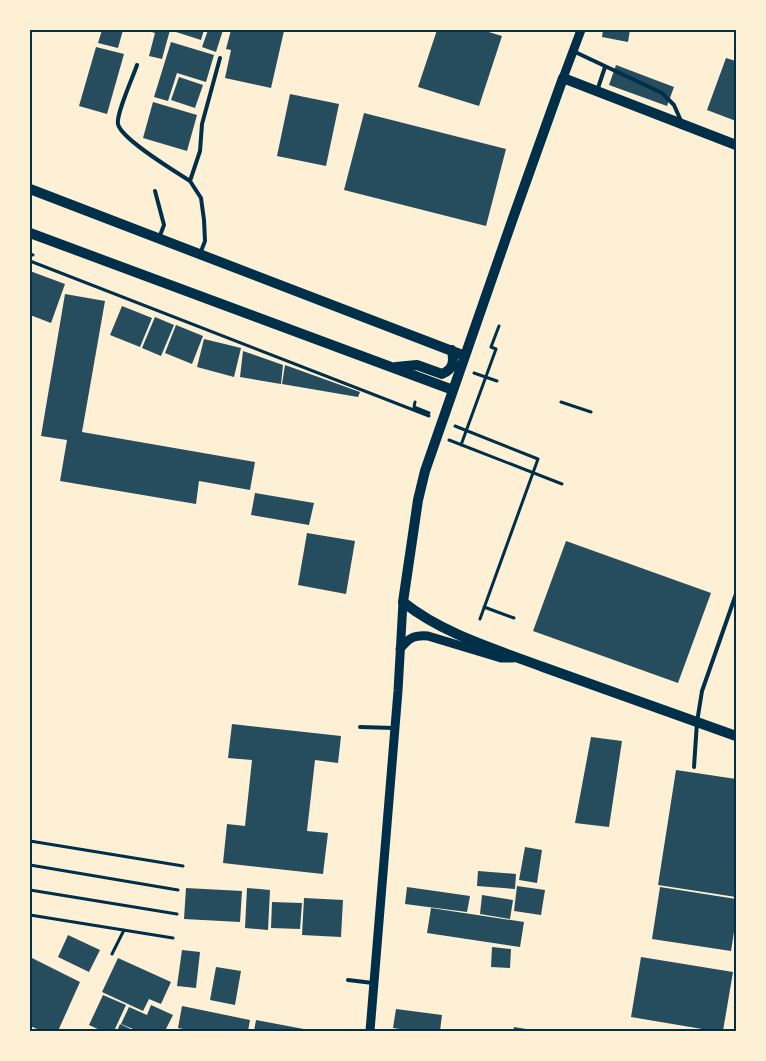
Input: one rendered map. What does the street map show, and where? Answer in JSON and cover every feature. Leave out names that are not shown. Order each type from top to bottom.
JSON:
[{"type":"main road","points":[[736,145],[563,78],[425,471],[418,500],[403,602],[415,612],[452,632],[736,736]]},
{"type":"main road","points":[[30,189],[465,356]]},
{"type":"main road","points":[[30,233],[453,390]]},
{"type":"main road","points":[[392,368],[417,365],[442,374],[448,372],[453,366],[452,350]]},
{"type":"street","points":[[563,78],[581,30]]},
{"type":"street","points":[[370,1031],[403,602]]},
{"type":"street","points":[[400,649],[410,638],[421,635],[501,658],[519,658]]},
{"type":"lane","points":[[573,51],[662,93],[674,105],[682,124]]},
{"type":"lane","points":[[190,182],[200,151],[202,124],[220,58]]},
{"type":"lane","points":[[137,65],[118,124],[122,133],[159,162],[190,182],[201,198],[205,240],[200,254]]},
{"type":"lane","points":[[597,91],[605,67]]},
{"type":"lane","points":[[154,191],[164,225],[159,238]]},
{"type":"lane","points":[[694,767],[697,722],[702,691],[736,594]]},
{"type":"lane","points":[[360,727],[394,728]]},
{"type":"lane","points":[[348,980],[374,983]]},
{"type":"path","points":[[30,261],[438,419]]},
{"type":"path","points":[[461,445],[496,349],[491,347],[499,326]]},
{"type":"path","points":[[474,373],[497,381]]},
{"type":"path","points":[[415,402],[414,407],[430,413]]},
{"type":"path","points":[[561,402],[591,412]]},
{"type":"path","points":[[447,423],[538,459],[480,619]]},
{"type":"path","points":[[433,448],[443,452],[448,440],[562,484]]},
{"type":"path","points":[[484,607],[514,618]]},
{"type":"path","points":[[30,841],[184,866]]},
{"type":"path","points":[[30,865],[178,890]]},
{"type":"path","points":[[30,890],[177,914]]},
{"type":"path","points":[[30,915],[172,938]]},
{"type":"path","points":[[112,954],[124,930]]},
{"type":"building","points":[[102,30],[123,30],[118,48],[98,43]]},
{"type":"building","points":[[146,30],[170,30],[162,59],[149,56],[155,33]]},
{"type":"building","points":[[177,30],[204,30],[201,40],[176,32]]},
{"type":"building","points":[[208,30],[223,30],[216,52],[202,47]]},
{"type":"building","points":[[231,30],[284,31],[271,88],[225,78],[231,50],[226,49]]},
{"type":"building","points":[[437,30],[482,30],[502,36],[479,106],[418,87]]},
{"type":"building","points":[[603,30],[630,30],[628,42],[602,37]]},
{"type":"building","points":[[171,42],[214,55],[206,82],[177,73],[168,101],[154,97]]},
{"type":"building","points":[[96,47],[124,54],[107,114],[79,106]]},
{"type":"building","points":[[726,58],[736,61],[736,121],[707,110]]},
{"type":"building","points":[[616,65],[674,87],[667,106],[609,85]]},
{"type":"building","points":[[179,77],[203,85],[195,108],[171,100]]},
{"type":"building","points":[[290,94],[339,104],[326,166],[277,156]]},
{"type":"building","points":[[153,102],[197,115],[187,151],[143,138]]},
{"type":"building","points":[[364,113],[506,149],[486,226],[344,190]]},
{"type":"building","points":[[30,271],[65,284],[51,323],[30,315]]},
{"type":"building","points":[[65,294],[105,301],[82,432],[255,462],[250,490],[199,481],[196,504],[60,481],[67,440],[41,436]]},
{"type":"building","points":[[122,306],[152,318],[140,347],[110,335]]},
{"type":"building","points":[[155,317],[174,325],[161,356],[142,348]]},
{"type":"building","points":[[176,325],[203,336],[192,364],[165,353]]},
{"type":"building","points":[[204,339],[241,348],[234,377],[197,367]]},
{"type":"building","points":[[243,351],[283,365],[281,384],[240,377]]},
{"type":"building","points":[[285,365],[360,392],[358,397],[282,384]]},
{"type":"building","points":[[255,493],[314,503],[309,525],[251,515]]},
{"type":"building","points":[[307,533],[355,541],[346,594],[298,585]]},
{"type":"building","points":[[566,541],[711,593],[678,683],[533,631]]},
{"type":"building","points":[[232,724],[341,736],[338,763],[315,760],[307,831],[328,833],[323,874],[223,863],[227,824],[245,826],[252,760],[228,758]]},
{"type":"building","points":[[591,737],[622,741],[609,827],[575,823]]},
{"type":"building","points":[[676,770],[736,779],[736,897],[658,885]]},
{"type":"building","points":[[525,847],[542,850],[537,883],[519,880]]},
{"type":"building","points":[[478,871],[516,874],[515,889],[477,886]]},
{"type":"building","points":[[517,886],[545,890],[541,915],[514,911]]},
{"type":"building","points":[[407,887],[470,896],[467,912],[405,904]]},
{"type":"building","points":[[660,887],[736,899],[736,919],[731,951],[652,939]]},
{"type":"building","points":[[186,888],[242,891],[240,922],[184,919]]},
{"type":"building","points":[[247,888],[270,890],[268,930],[245,928]]},
{"type":"building","points":[[482,895],[513,900],[510,919],[480,914]]},
{"type":"building","points":[[304,898],[343,900],[341,937],[302,935]]},
{"type":"building","points":[[272,902],[302,903],[300,929],[271,928]]},
{"type":"building","points":[[431,908],[524,922],[520,947],[427,933]]},
{"type":"building","points":[[68,935],[100,950],[89,972],[58,957]]},
{"type":"building","points":[[492,947],[511,949],[510,968],[491,967]]},
{"type":"building","points":[[182,950],[200,952],[196,988],[177,986]]},
{"type":"building","points":[[30,957],[80,982],[58,1031],[42,1031],[30,1026]]},
{"type":"building","points":[[641,957],[733,972],[723,1031],[631,1017]]},
{"type":"building","points":[[118,958],[171,982],[161,1004],[149,999],[143,1011],[102,992]]},
{"type":"building","points":[[216,967],[241,971],[235,1005],[210,1000]]},
{"type":"building","points":[[103,995],[126,1005],[114,1031],[102,1031],[89,1025]]},
{"type":"building","points":[[151,1005],[173,1015],[165,1031],[138,1031],[121,1024],[129,1007],[147,1015]]},
{"type":"building","points":[[182,1006],[250,1020],[248,1031],[194,1031],[178,1028]]},
{"type":"building","points":[[396,1009],[442,1015],[440,1031],[413,1031],[393,1028]]},
{"type":"building","points":[[256,1020],[309,1030],[309,1031],[254,1031]]},
{"type":"building","points":[[120,1024],[135,1031],[117,1031]]},
{"type":"building","points":[[514,1027],[532,1030],[532,1031],[513,1031]]}]
